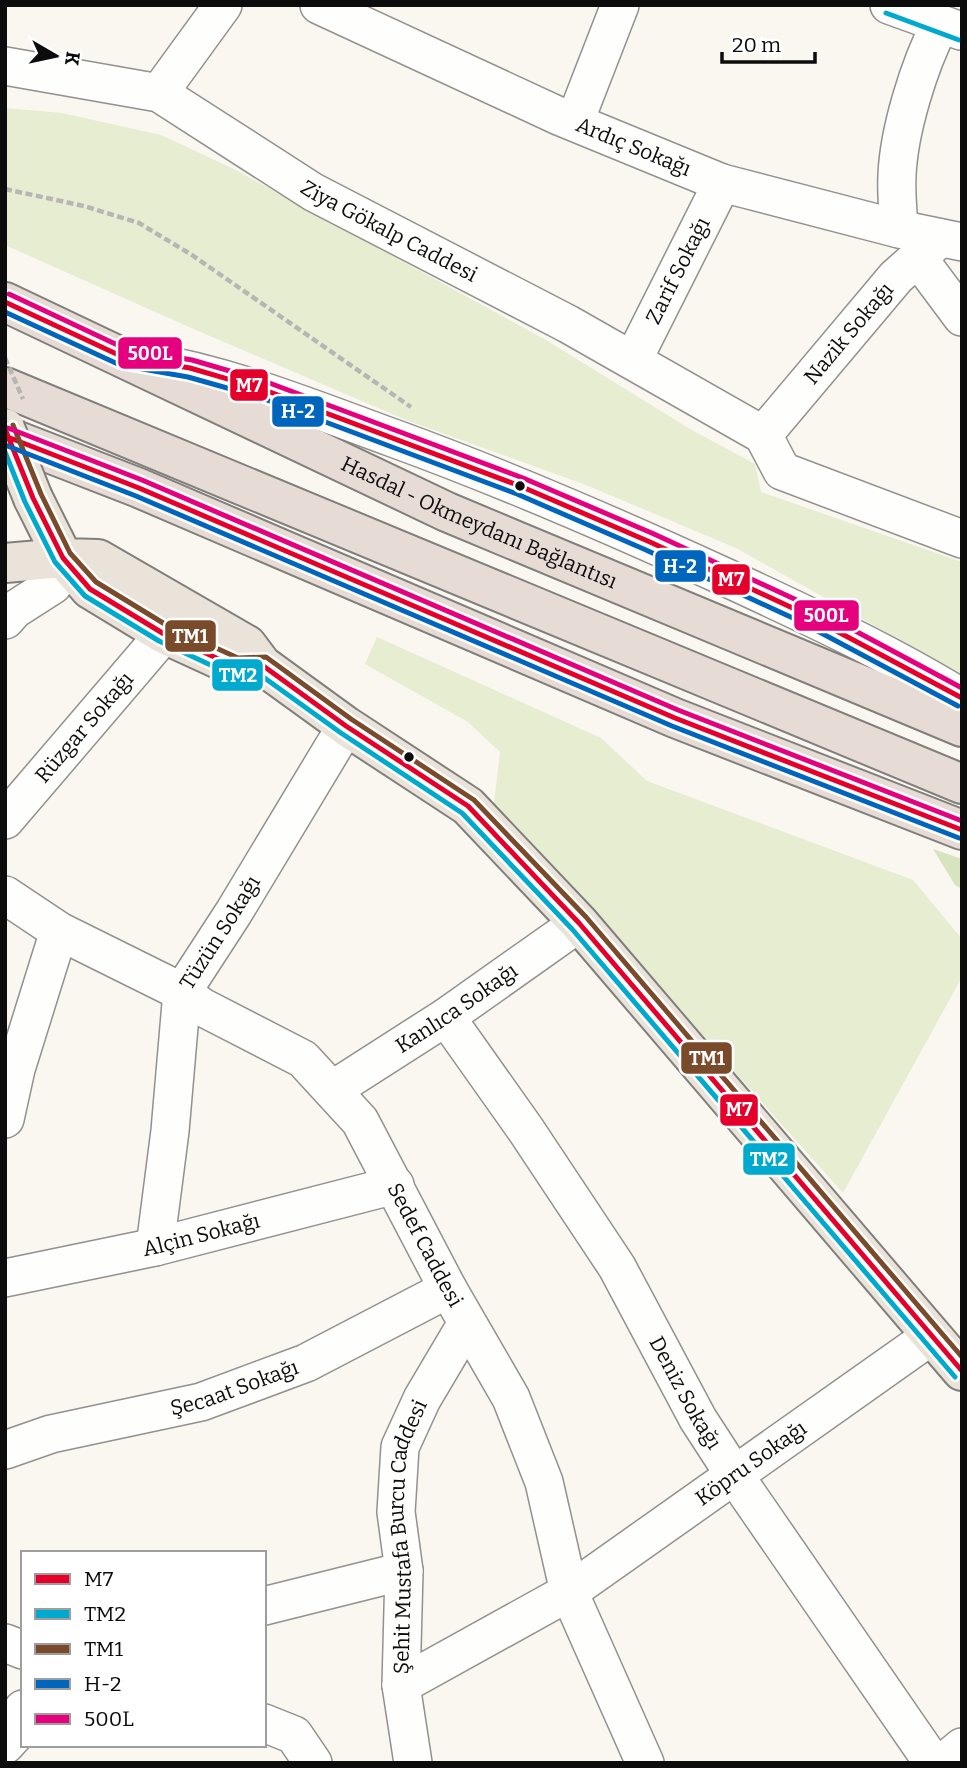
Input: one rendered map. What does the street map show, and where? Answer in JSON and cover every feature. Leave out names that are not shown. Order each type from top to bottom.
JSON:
[{"type":"highway","name":"Hasdal - Okmeydanı Bağlantısı","points":[[5,302],[447,512],[962,727]]},
{"type":"highway","points":[[5,387],[962,784]]},
{"type":"highway","points":[[5,436],[139,488],[675,718],[962,830]]},
{"type":"main road","points":[[5,428],[58,571]]},
{"type":"main road","points":[[5,543],[15,535],[33,498]]},
{"type":"main road","points":[[58,571],[98,559],[247,645],[262,665],[346,726],[468,806],[579,923],[962,1371]]},
{"type":"main road","points":[[5,563],[58,571],[164,634],[236,667],[262,665]]},
{"type":"street","points":[[159,93],[223,5]]},
{"type":"street","name":"Ardıç Sokağı","points":[[319,5],[561,117],[722,183],[930,242]]},
{"type":"street","points":[[575,121],[621,5]]},
{"type":"street","points":[[889,5],[951,28]]},
{"type":"street","points":[[951,28],[928,47],[908,111],[897,174],[962,317]]},
{"type":"street","name":"Ziya Gökalp Caddesi","points":[[9,59],[159,93],[313,192],[634,360],[763,435]]},
{"type":"street","name":"Zarif Sokağı","points":[[634,360],[722,183]]},
{"type":"street","name":"Nazik Sokağı","points":[[763,435],[896,277],[930,242]]},
{"type":"street","points":[[123,357],[190,369],[262,389],[520,486],[799,611],[962,698]]},
{"type":"street","points":[[763,435],[782,471],[962,540]]},
{"type":"street","points":[[5,592],[58,571]]},
{"type":"street","points":[[5,620],[58,571]]},
{"type":"street","name":"Rüzgar Sokağı","points":[[5,820],[164,634]]},
{"type":"street","name":"Tüzün Sokağı","points":[[155,1247],[170,1131],[182,992],[234,912],[346,726]]},
{"type":"street","name":"Sedef Caddesi","points":[[5,895],[59,930],[182,992],[202,1007],[303,1059],[360,1121],[448,1289],[510,1398],[544,1482],[569,1592],[645,1763]]},
{"type":"street","name":"Kanlıca Sokağı","points":[[332,1090],[446,1017],[579,923]]},
{"type":"street","points":[[5,1119],[16,1069],[59,930]]},
{"type":"street","name":"Deniz Sokağı","points":[[446,1017],[526,1129],[617,1267],[698,1419],[735,1476],[933,1763]]},
{"type":"street","name":"Alçin Sokağı","points":[[5,1278],[155,1247],[395,1185]]},
{"type":"street","name":"Şecaat Sokağı","points":[[5,1450],[51,1434],[214,1397],[306,1363],[448,1289]]},
{"type":"street","name":"Şehit Mustafa Burcu Caddesi","points":[[412,1763],[401,1685],[404,1571],[396,1512],[400,1447],[422,1399],[467,1323]]},
{"type":"street","name":"Köpru Sokağı","points":[[401,1685],[569,1592],[932,1336]]},
{"type":"street","points":[[266,1606],[404,1571]]},
{"type":"street","points":[[266,1724],[294,1735],[313,1763]]},
{"type":"street","points":[[943,1763],[962,1747]]},
{"type":"path","points":[[5,189],[84,206],[139,223],[192,255],[418,412]]},
{"type":"green space","points":[[5,108],[62,113],[161,135],[234,169],[546,340],[690,429],[755,464],[761,492],[962,562],[962,675],[736,548],[586,485],[406,420],[5,245]]},
{"type":"green space","points":[[377,637],[601,738],[647,781],[913,880],[962,939],[962,977],[843,1193],[494,803],[500,752],[468,722],[365,664]]},
{"type":"green space","points":[[933,849],[962,859],[962,889],[955,885]]},
{"type":"transit line","name":"TM2","points":[[886,13],[959,40]]},
{"type":"transit line","name":"500L","points":[[9,294],[126,349],[192,360],[264,381],[523,478],[654,534],[803,603],[962,688]]},
{"type":"transit line","name":"M7","points":[[5,302],[123,357],[190,368],[262,389],[520,486],[799,611],[962,698]]},
{"type":"transit line","name":"H-2","points":[[5,312],[120,365],[188,377],[259,397],[517,494],[795,619],[958,706]]},
{"type":"transit line","name":"TM1","points":[[13,425],[41,494],[70,553],[96,582],[168,626],[238,658],[266,657],[351,719],[474,800],[586,917],[962,1357]]},
{"type":"transit line","name":"500L","points":[[8,428],[142,480],[678,710],[962,821]]},
{"type":"transit line","name":"M7","points":[[5,429],[33,498],[63,558],[90,589],[164,634],[236,667],[262,665],[346,726],[468,806],[579,923],[962,1371]]},
{"type":"transit line","name":"M7","points":[[5,436],[139,488],[675,718],[962,830]]},
{"type":"transit line","name":"H-2","points":[[5,445],[136,496],[672,726],[959,838]]},
{"type":"transit line","name":"TM2","points":[[5,452],[25,502],[55,562],[85,596],[159,641],[232,675],[259,674],[341,733],[462,813],[572,929],[955,1377]]}]
